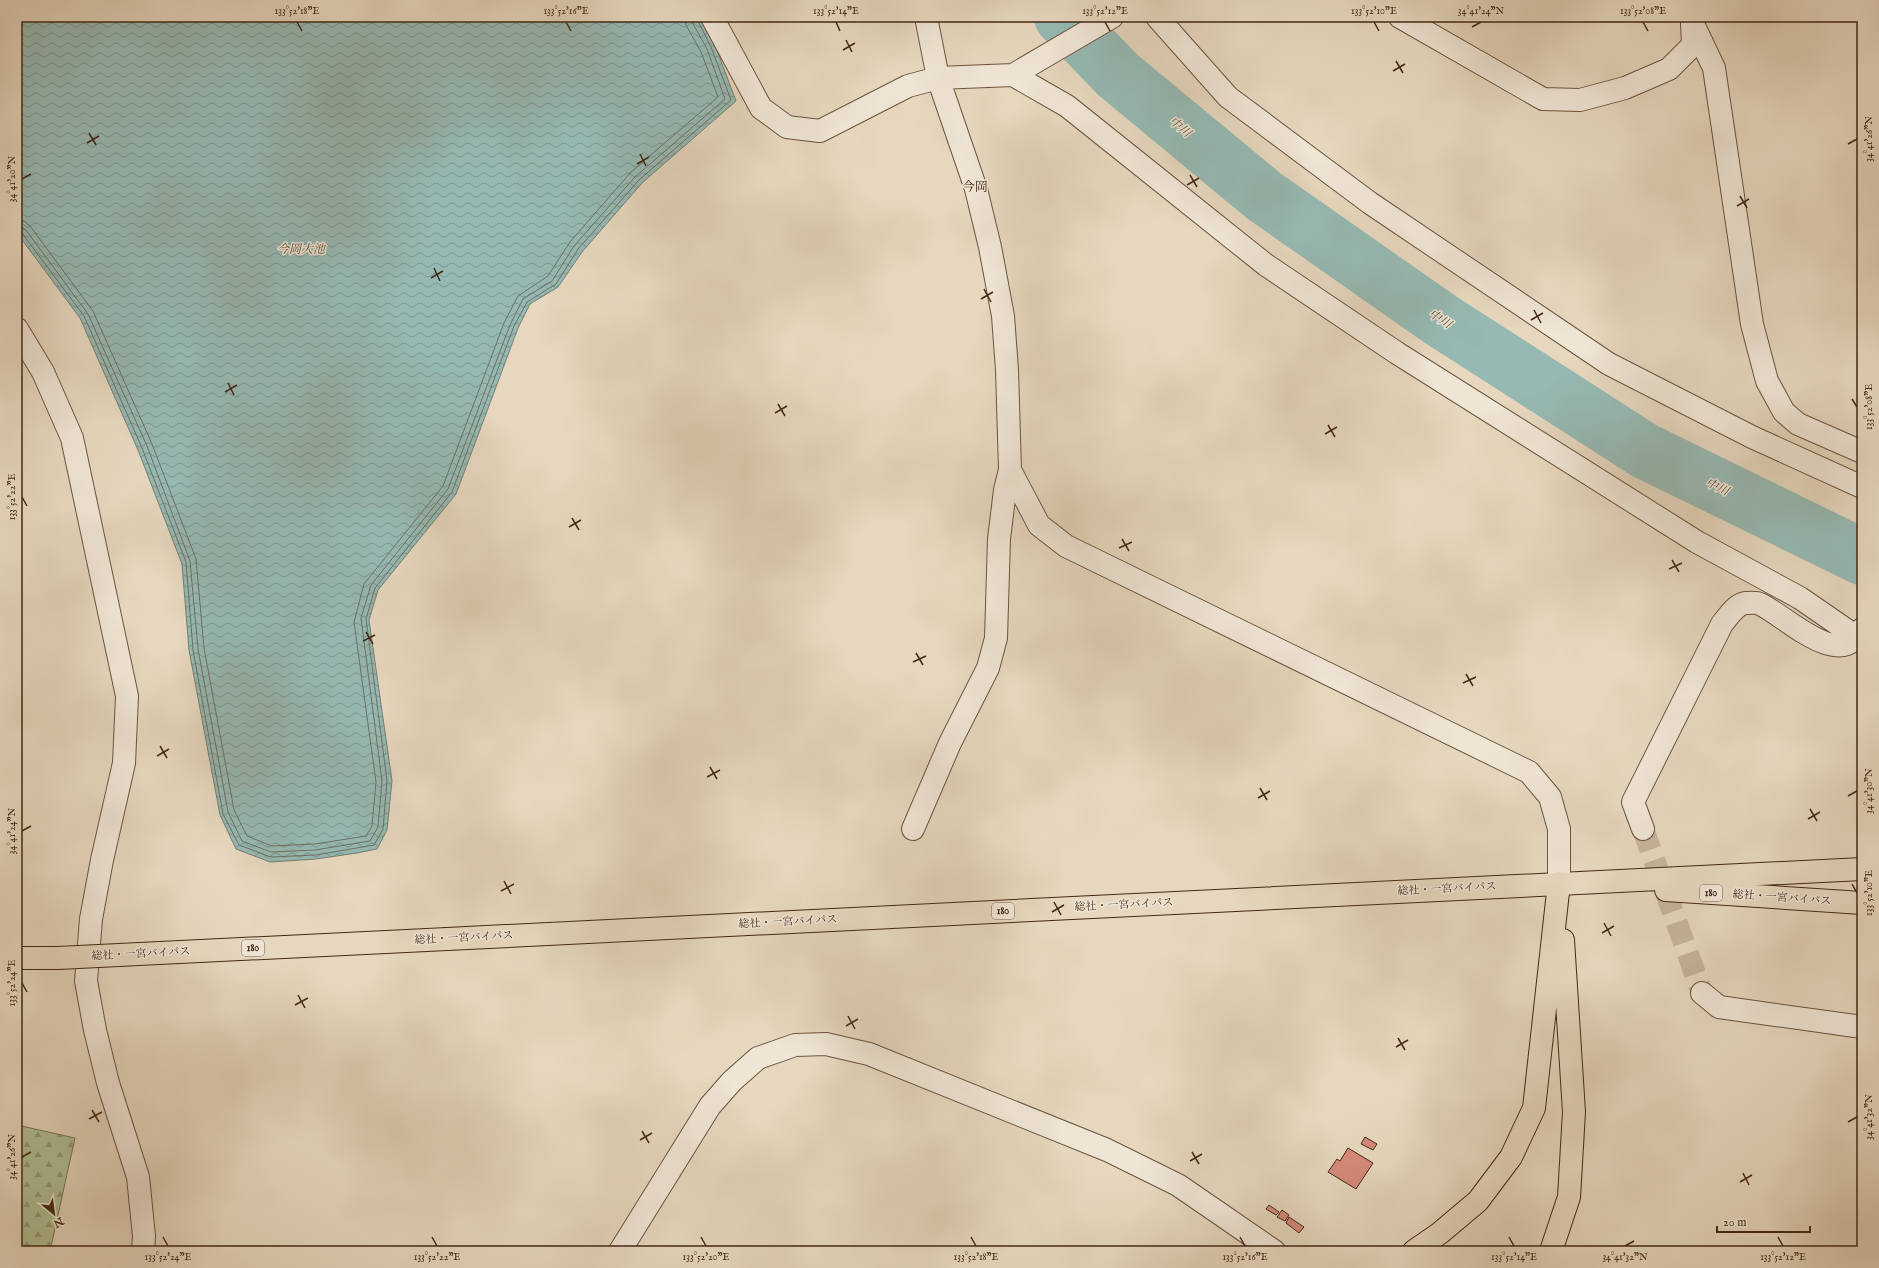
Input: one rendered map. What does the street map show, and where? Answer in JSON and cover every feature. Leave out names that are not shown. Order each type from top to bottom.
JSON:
[{"type":"highway","name":"総社・一宮バイパス","points":[[17,958],[58,958],[1862,869]]},
{"type":"highway","name":"総社・一宮バイパス","points":[[1559,883],[1862,903]]},
{"type":"highway","points":[[1414,1251],[1440,1233],[1478,1201],[1511,1157],[1534,1108],[1559,883]]},
{"type":"highway","points":[[1551,1251],[1569,1197],[1574,1112],[1559,883]]},
{"type":"street","points":[[712,17],[761,108],[787,127],[820,131],[908,86],[938,78],[1019,71],[1112,17]]},
{"type":"street","points":[[914,829],[950,743],[988,668],[996,638],[999,539],[1005,490],[1010,470],[1007,370],[1003,316],[999,293],[976,189],[938,78],[926,17]]},
{"type":"street","points":[[1157,17],[1228,97],[1370,203],[1602,359],[1752,437],[1862,487]]},
{"type":"street","points":[[1400,17],[1543,99],[1580,100],[1625,88],[1669,70],[1693,45],[1690,21]]},
{"type":"street","points":[[1690,21],[1714,68],[1752,324],[1767,381],[1784,412],[1798,424],[1862,452]]},
{"type":"street","points":[[1019,71],[1067,106],[1266,265],[1397,353],[1697,542],[1800,598],[1861,635],[1840,647],[1823,643],[1758,603],[1743,604],[1732,611],[1722,624],[1633,802],[1642,829]]},
{"type":"street","points":[[17,329],[43,372],[72,438],[127,696],[124,763],[90,919],[86,981],[95,1030],[108,1083],[138,1177],[144,1236],[143,1251]]},
{"type":"street","points":[[1010,470],[1039,525],[1066,546],[1529,772],[1550,797],[1560,829],[1559,883]]},
{"type":"street","points":[[1702,993],[1718,1007],[1862,1027]]},
{"type":"street","points":[[620,1251],[710,1106],[732,1081],[758,1058],[795,1045],[826,1044],[869,1054],[1107,1150],[1178,1185],[1274,1251]]},
{"type":"green space","points":[[17,1125],[75,1138],[50,1251],[17,1251]]},
{"type":"water","name":"今岡大池","points":[[17,17],[699,17],[715,45],[736,101],[642,183],[582,252],[558,287],[530,304],[518,328],[456,494],[378,590],[369,620],[392,781],[387,830],[377,849],[316,859],[270,862],[236,849],[220,815],[189,650],[182,564],[138,450],[80,318],[17,233]]},
{"type":"building","points":[[1365,1137],[1377,1144],[1373,1150],[1361,1144]]},
{"type":"building","points":[[1348,1148],[1373,1163],[1356,1189],[1328,1172],[1337,1159],[1340,1161]]},
{"type":"building","points":[[1269,1205],[1279,1212],[1276,1215],[1266,1209]]},
{"type":"building","points":[[1282,1210],[1289,1215],[1285,1221],[1277,1217]]},
{"type":"building","points":[[1289,1217],[1304,1227],[1299,1233],[1286,1223]]},
{"type":"waterway","name":"中川","points":[[1062,17],[1118,75],[1264,196],[1441,320],[1645,451],[1862,557]]},
{"type":"tunnel","points":[[1643,829],[1702,993]]},
{"type":"district","name":"今岡","points":[[975,187]]}]
